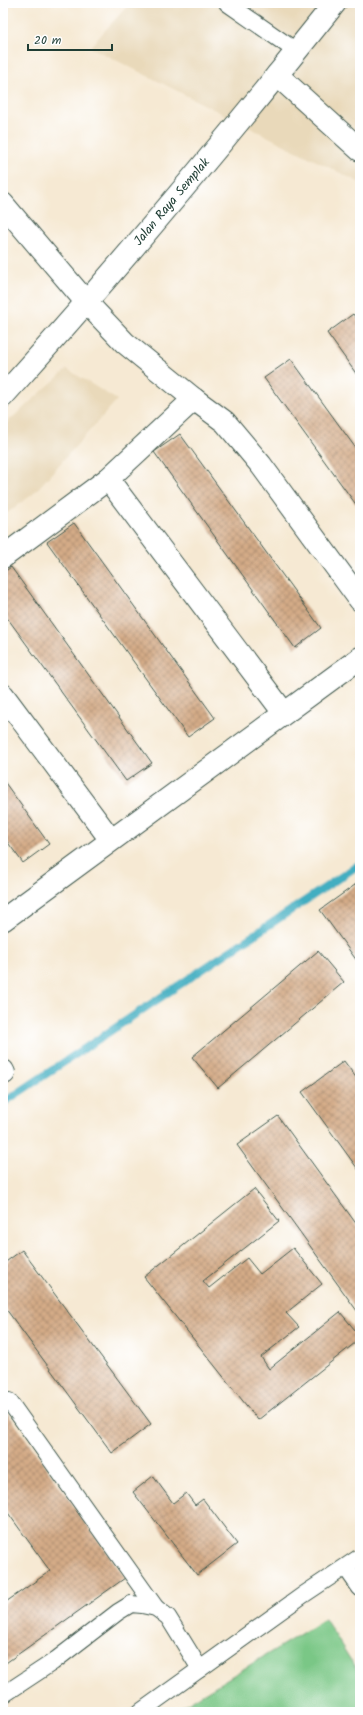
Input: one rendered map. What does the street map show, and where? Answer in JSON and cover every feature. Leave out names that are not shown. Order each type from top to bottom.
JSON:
[{"type":"street","name":"Jalan Raya Semplak","points":[[3,396],[87,303],[335,3]]},
{"type":"street","points":[[277,75],[360,150]]},
{"type":"street","points":[[3,204],[87,303],[125,343],[225,422],[261,465],[360,600]]},
{"type":"street","points":[[3,557],[108,480],[194,399]]},
{"type":"street","points":[[108,480],[284,713]]},
{"type":"street","points":[[3,920],[360,658]]},
{"type":"street","points":[[3,695],[111,840]]},
{"type":"lane","points":[[226,3],[296,51]]},
{"type":"lane","points":[[9,1401],[156,1608],[168,1618],[200,1669]]},
{"type":"lane","points":[[140,1712],[303,1595],[346,1568],[360,1557]]},
{"type":"lane","points":[[346,1568],[360,1588]]},
{"type":"lane","points":[[3,1695],[53,1662],[118,1612],[131,1604],[142,1604],[156,1608]]},
{"type":"shaded area","points":[[130,3],[360,3],[360,183],[90,47]]},
{"type":"shaded area","points":[[67,369],[117,400],[33,494],[3,516],[3,426]]},
{"type":"green space","points":[[325,1619],[360,1675],[360,1712],[173,1712]]},
{"type":"building","points":[[353,314],[360,323],[360,379],[327,333]]},
{"type":"building","points":[[291,359],[360,454],[360,510],[264,378]]},
{"type":"building","points":[[180,434],[321,628],[295,648],[154,452]]},
{"type":"building","points":[[74,523],[215,718],[188,737],[47,542]]},
{"type":"building","points":[[11,567],[152,763],[126,781],[3,612],[3,573]]},
{"type":"building","points":[[3,780],[49,844],[23,863],[3,836]]},
{"type":"building","points":[[359,882],[360,883],[360,965],[320,910]]},
{"type":"building","points":[[318,951],[344,982],[218,1088],[192,1057]]},
{"type":"building","points":[[344,1061],[360,1083],[360,1172],[302,1092]]},
{"type":"building","points":[[278,1116],[360,1229],[360,1315],[237,1145]]},
{"type":"building","points":[[254,1189],[279,1221],[203,1281],[209,1288],[247,1258],[260,1274],[293,1248],[322,1284],[286,1313],[299,1327],[261,1357],[269,1369],[340,1312],[360,1336],[360,1339],[258,1420],[144,1277]]},
{"type":"building","points":[[22,1250],[151,1424],[112,1453],[3,1305],[3,1264]]},
{"type":"building","points":[[3,1407],[125,1578],[3,1665],[3,1604],[50,1571],[3,1506]]},
{"type":"building","points":[[153,1476],[173,1503],[186,1493],[195,1505],[203,1499],[237,1544],[197,1575],[133,1492]]},
{"type":"waterway","points":[[3,1103],[360,864]]}]
